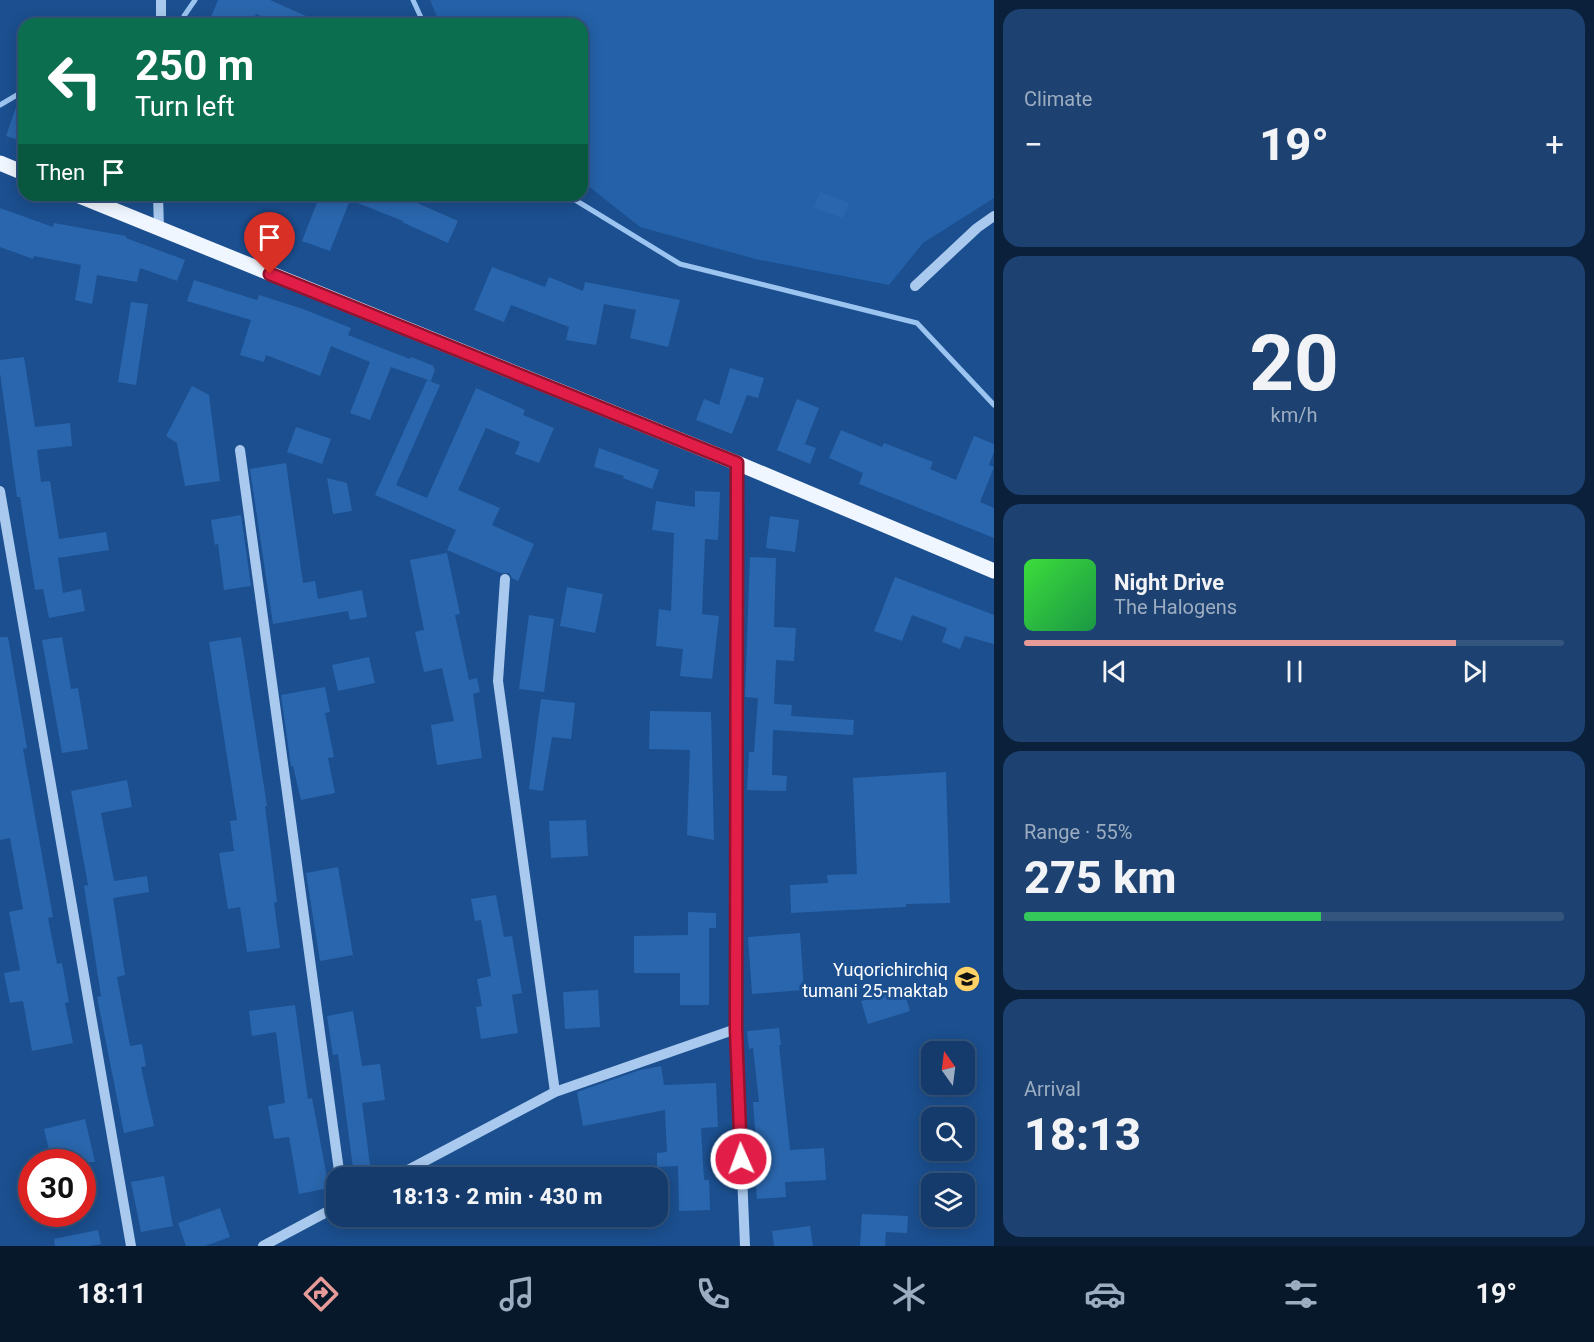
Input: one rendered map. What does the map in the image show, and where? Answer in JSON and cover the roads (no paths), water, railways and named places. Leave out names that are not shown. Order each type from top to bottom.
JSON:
[{"type":"main road","points":[[0,163],[18,170]]},
{"type":"main road","points":[[91,201],[737,463],[994,571]]},
{"type":"street","points":[[162,18],[163,2]]},
{"type":"street","points":[[158,201],[159,229]]},
{"type":"street","points":[[915,286],[977,228],[994,216]]},
{"type":"street","points":[[240,450],[338,1167]]},
{"type":"street","points":[[737,463],[736,1029],[746,1246]]},
{"type":"street","points":[[0,490],[131,1246]]},
{"type":"street","points":[[506,579],[498,681],[555,1092]]},
{"type":"street","points":[[414,1167],[555,1092],[736,1029]]},
{"type":"street","points":[[263,1246],[326,1213]]},
{"type":"waterway","points":[[184,18],[195,0]]},
{"type":"waterway","points":[[413,0],[421,18]]},
{"type":"waterway","points":[[0,105],[18,95]]},
{"type":"waterway","points":[[577,201],[680,264],[917,323],[994,405]]},
{"type":"place","name":"Yuqorichirchiq tumani 25-maktab","points":[[967,979]]}]
